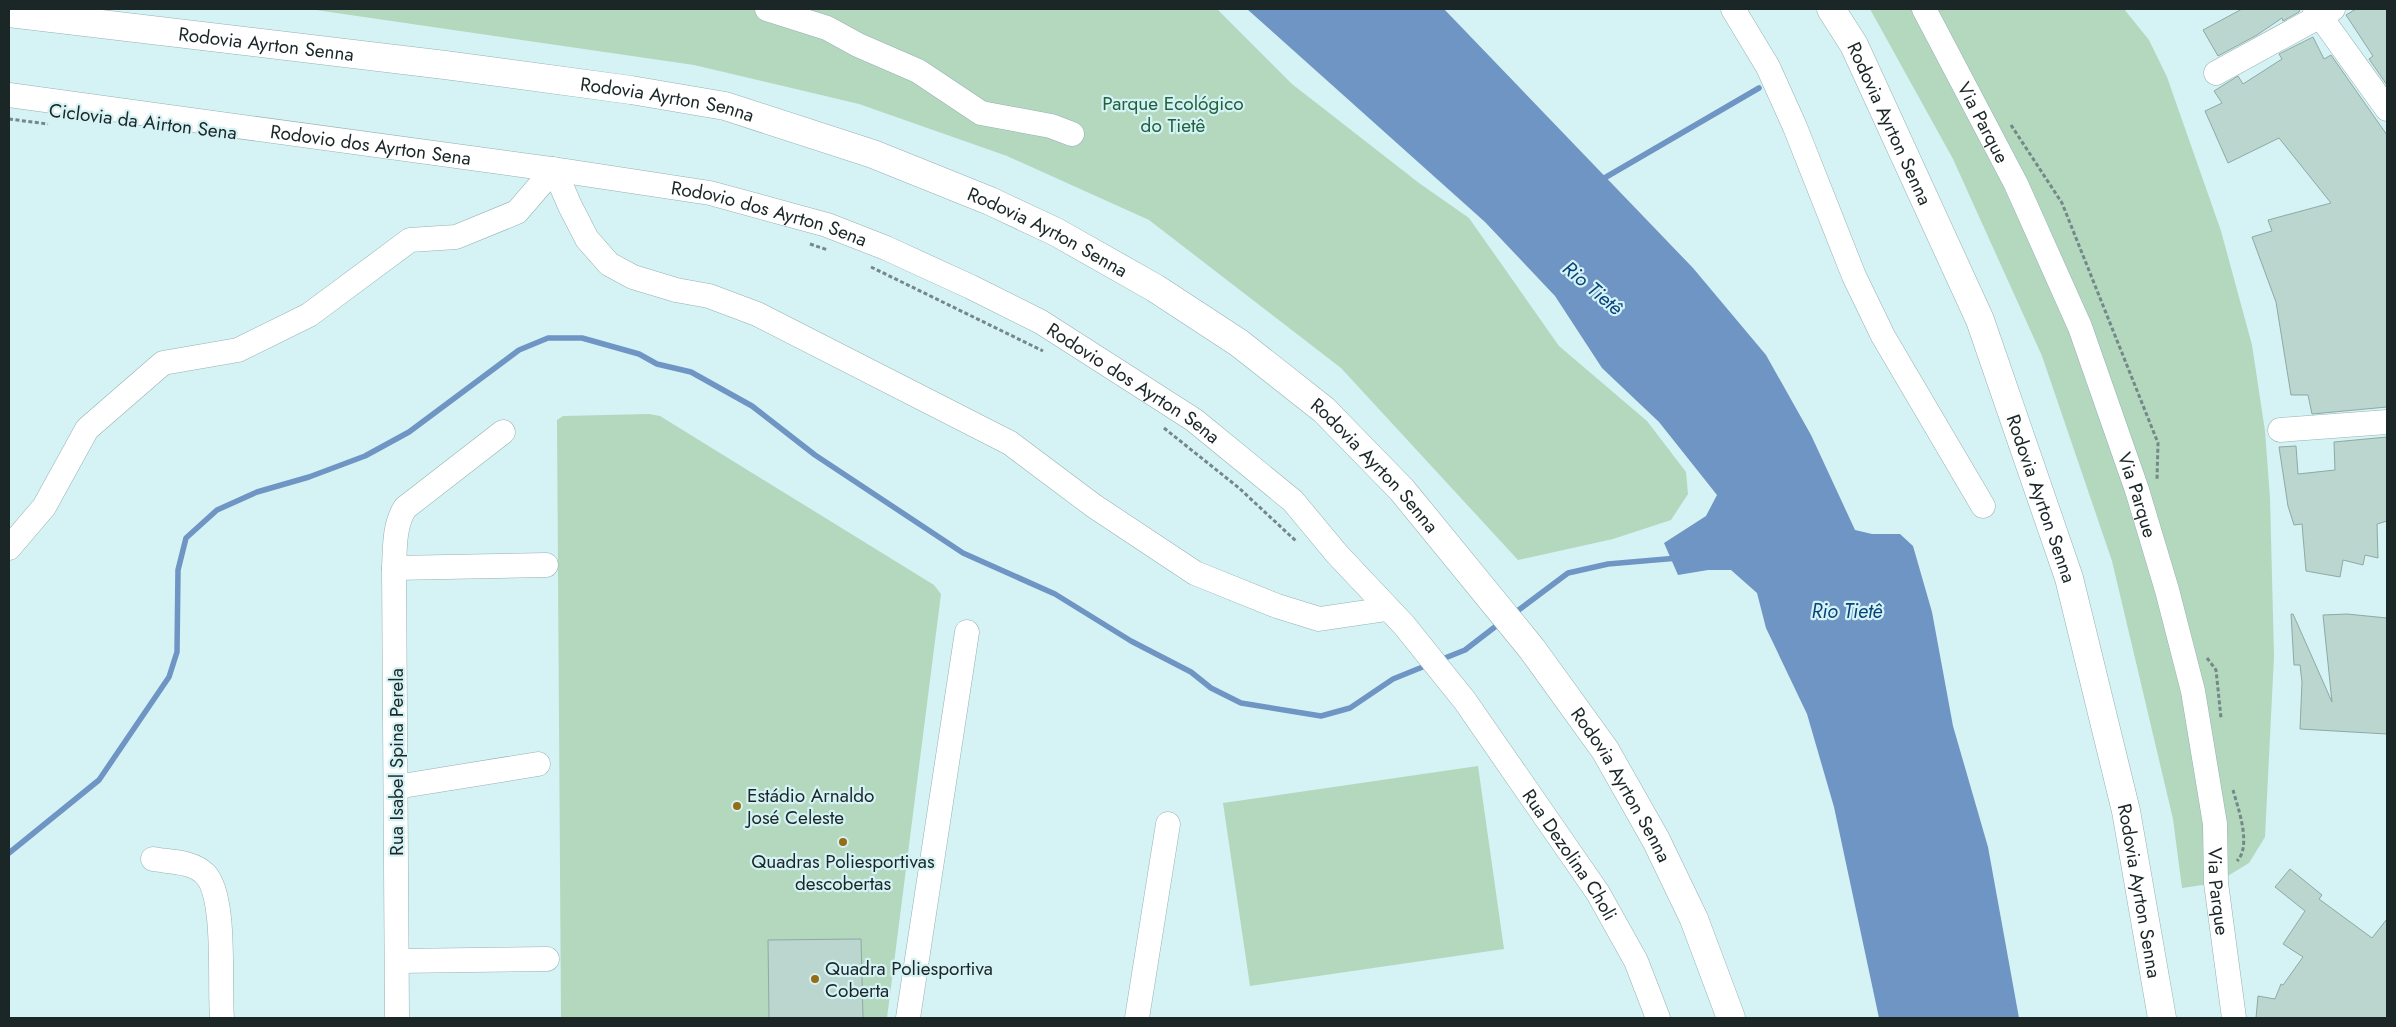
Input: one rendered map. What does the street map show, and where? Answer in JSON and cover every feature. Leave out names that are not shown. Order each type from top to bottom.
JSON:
[{"type":"highway","name":"Rodovia Ayrton Senna","points":[[1831,9],[1854,44],[1980,320],[2069,578],[2126,811],[2162,1018]]},
{"type":"highway","name":"Rodovia Ayrton Senna","points":[[9,13],[445,64],[631,90],[725,106],[873,154],[990,201],[1056,232],[1155,288],[1239,343],[1324,410],[1402,490],[1532,649],[1605,750],[1656,840],[1694,919],[1731,1018]]},
{"type":"street","points":[[768,9],[827,28],[858,45],[918,71],[982,113],[998,118],[1051,126],[1072,134]]},
{"type":"street","points":[[1734,9],[1768,67],[1795,127],[1854,276],[1883,336],[1984,506]]},
{"type":"street","name":"Via Parque","points":[[1924,9],[2016,184],[2072,309],[2137,490],[2167,590],[2193,691],[2216,824],[2216,883],[2234,1018]]},
{"type":"street","points":[[2216,73],[2323,11],[2387,109]]},
{"type":"street","name":"Rodovio dos Ayrton Sena","points":[[9,95],[554,169],[710,193],[827,225],[920,264],[1041,322],[1194,420],[1285,495],[1404,626]]},
{"type":"street","points":[[9,548],[44,508],[87,429],[163,363],[238,350],[309,315],[410,240],[456,237],[517,212],[554,169],[587,239],[608,264],[633,277],[676,290],[709,296],[757,314],[1010,443],[1094,506],[1196,573],[1277,606],[1319,619],[1387,609]]},
{"type":"street","points":[[2280,430],[2387,422]]},
{"type":"street","name":"Rua Isabel Spina Perela","points":[[397,1018],[394,568],[396,533],[400,516],[405,508],[502,432]]},
{"type":"street","points":[[394,568],[546,566]]},
{"type":"street","name":"Rua Dezolina Choli","points":[[1404,626],[1465,701],[1598,893],[1636,961],[1658,1018]]},
{"type":"street","points":[[908,1018],[967,632]]},
{"type":"street","points":[[396,787],[538,764]]},
{"type":"street","points":[[1137,1018],[1168,824]]},
{"type":"street","points":[[153,860],[188,865],[204,873],[213,885],[218,904],[222,1018]]},
{"type":"street","points":[[397,961],[547,959]]},
{"type":"path","name":"Ciclovia da Airton Sena","points":[[9,119],[49,124]]},
{"type":"path","points":[[808,244],[835,252]]},
{"type":"path","points":[[862,263],[1044,352]]},
{"type":"path","points":[[1163,428],[1239,488],[1303,548]]},
{"type":"green space","name":"Parque Ecológico do Tietê","points":[[309,9],[1217,9],[1292,84],[1419,183],[1469,218],[1559,346],[1647,421],[1686,472],[1688,494],[1671,520],[1613,539],[1518,560],[1341,368],[1149,220],[1007,156],[859,104],[694,65]]},
{"type":"green space","points":[[1870,9],[2124,9],[2149,40],[2167,77],[2221,231],[2252,345],[2265,431],[2270,498],[2274,656],[2265,837],[2249,863],[2216,883],[2182,888],[2173,819],[2112,561],[2042,356],[1953,159]]},
{"type":"green space","name":"Estádio Arnaldo José Celeste","points":[[649,414],[660,416],[934,585],[941,594],[887,1018],[561,1018],[557,420],[563,416]]},
{"type":"green space","points":[[1478,766],[1504,949],[1250,986],[1223,803]]},
{"type":"water","name":"Rio Tietê","points":[[1247,9],[1444,9],[1693,268],[1766,355],[1811,435],[1855,530],[1872,534],[1900,534],[1913,546],[1932,612],[1953,726],[1988,847],[2019,1018],[1879,1018],[1834,807],[1807,714],[1766,628],[1757,593],[1731,570],[1708,570],[1678,575],[1664,543],[1706,516],[1717,495],[1659,422],[1602,368],[1555,296],[1485,222]]},
{"type":"building","points":[[2242,9],[2300,9],[2299,12],[2283,21],[2282,18],[2257,35],[2218,56],[2203,30]]},
{"type":"building","points":[[2356,9],[2387,9],[2387,85],[2369,59],[2373,56],[2346,15]]},
{"type":"building","points":[[2313,37],[2324,59],[2331,55],[2387,135],[2387,407],[2312,414],[2308,395],[2291,395],[2276,302],[2252,237],[2272,231],[2268,220],[2331,203],[2279,138],[2228,163],[2205,111],[2222,103],[2214,91],[2238,76],[2243,84],[2282,59],[2279,54]]},
{"type":"building","points":[[2387,437],[2387,521],[2377,524],[2378,558],[2365,555],[2363,565],[2343,560],[2340,577],[2306,571],[2302,524],[2294,525],[2288,506],[2279,447],[2296,446],[2298,474],[2335,470],[2334,442]]},
{"type":"building","points":[[2291,614],[2293,614],[2332,702],[2323,615],[2347,614],[2387,618],[2387,734],[2300,729],[2302,682],[2300,665],[2294,665]]},
{"type":"building","points":[[2290,869],[2322,895],[2319,899],[2372,938],[2387,919],[2387,1018],[2256,1018],[2258,996],[2275,999],[2281,984],[2283,985],[2303,957],[2283,944],[2305,911],[2275,887]]},
{"type":"building","name":"Quadra Poliesportiva Coberta","points":[[861,939],[863,1018],[769,1018],[768,940]]},
{"type":"waterway","points":[[1601,180],[1759,88]]},
{"type":"waterway","points":[[9,853],[99,780],[169,677],[177,652],[178,570],[186,538],[217,510],[257,492],[309,477],[365,456],[409,432],[519,350],[548,338],[582,338],[639,354],[657,364],[691,372],[752,406],[815,455],[963,553],[1055,594],[1131,641],[1191,672],[1211,688],[1241,703],[1321,716],[1350,708],[1393,679],[1430,664]]},
{"type":"waterway","points":[[1512,615],[1568,573],[1608,564],[1678,558]]},
{"type":"waterway","points":[[1440,660],[1465,650],[1500,623]]},
{"type":"place","name":"Estádio Arnaldo José Celeste","points":[[737,806]]},
{"type":"place","name":"Quadras Poliesportivas descobertas","points":[[843,842]]},
{"type":"place","name":"Quadra Poliesportiva Coberta","points":[[815,979]]}]
